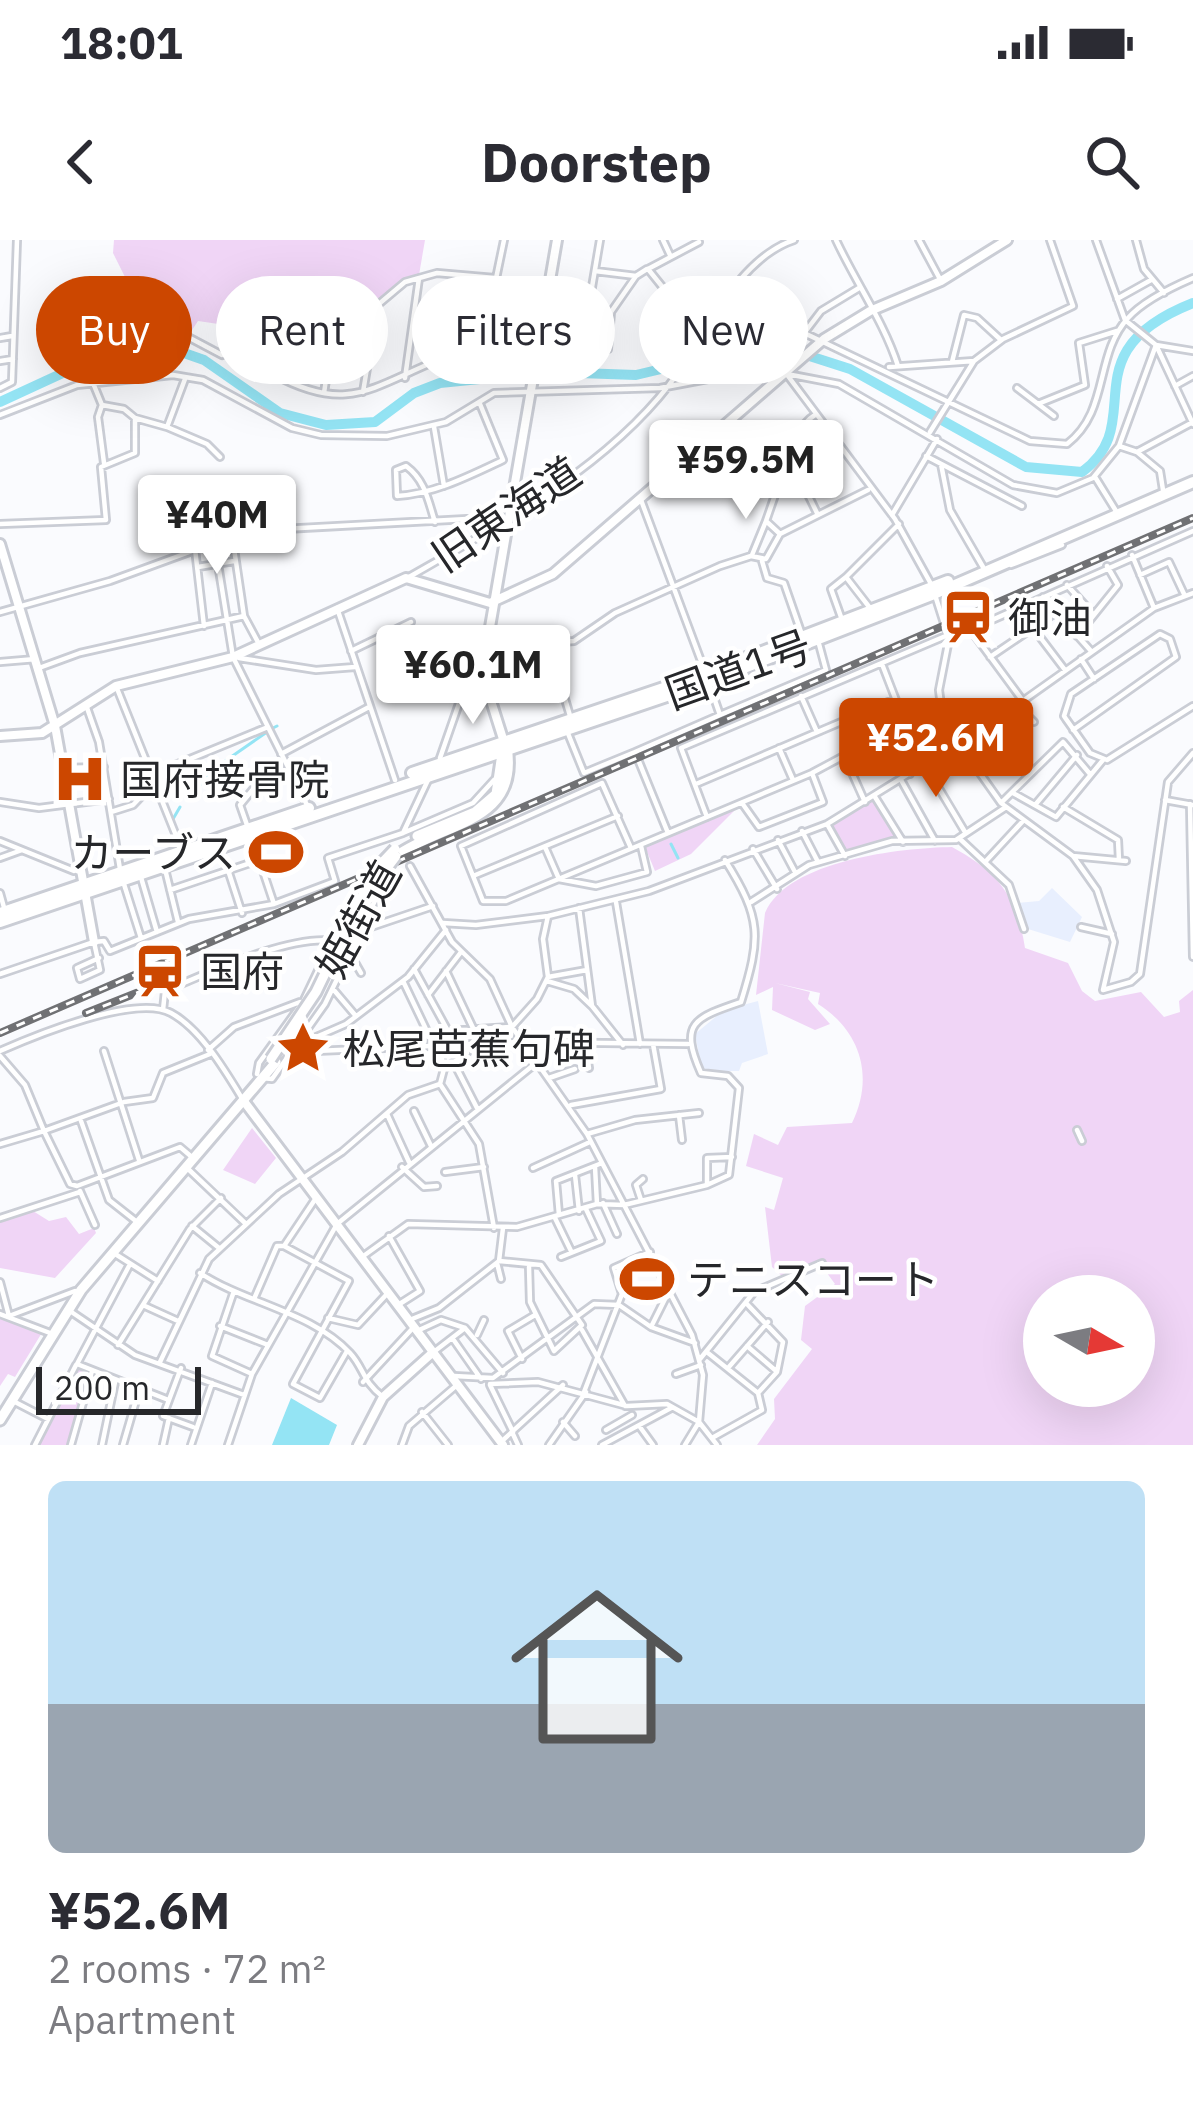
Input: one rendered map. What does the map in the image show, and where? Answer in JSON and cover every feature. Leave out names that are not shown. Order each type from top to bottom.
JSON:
[{"type":"highway","name":"国道1号","points":[[2,915],[122,876],[183,850],[430,775],[818,640],[1193,479]]},
{"type":"highway","name":"国道1号","points":[[707,678],[871,611],[998,567],[1193,479]]},
{"type":"highway","name":"国道1号","points":[[122,876],[140,874],[439,764],[504,747]]},
{"type":"main road","points":[[550,276],[557,240]]},
{"type":"main road","points":[[808,352],[870,311],[941,280],[1007,240]]},
{"type":"main road","points":[[499,795],[508,782],[504,747],[484,664],[532,384]]},
{"type":"main road","points":[[0,736],[31,736],[116,686],[233,657],[410,578],[495,602],[553,574],[771,384]]},
{"type":"main road","points":[[0,544],[55,725],[94,943]]},
{"type":"main road","points":[[499,795],[504,747]]},
{"type":"main road","name":"姫街道","points":[[0,1420],[66,1308],[274,1061],[316,992],[385,857],[499,795]]},
{"type":"main road","points":[[243,1100],[502,1444]]},
{"type":"main road","points":[[358,1445],[383,1397],[431,1354]]},
{"type":"street","points":[[0,388],[12,382],[17,240]]},
{"type":"street","points":[[495,276],[504,240]]},
{"type":"street","points":[[594,276],[600,240]]},
{"type":"street","points":[[663,240],[670,255]]},
{"type":"street","name":"旧東海道","points":[[750,276],[763,257],[794,240]]},
{"type":"street","points":[[836,240],[870,311],[881,323],[898,366]]},
{"type":"street","points":[[919,240],[941,280]]},
{"type":"street","points":[[929,433],[974,361],[1001,340],[1072,306],[1050,240]]},
{"type":"street","points":[[1096,240],[1126,321],[1155,344],[1193,422],[1138,452]]},
{"type":"street","points":[[1136,240],[1151,280],[1164,293]]},
{"type":"street","points":[[615,306],[636,276],[701,241]]},
{"type":"street","points":[[647,268],[654,276]]},
{"type":"street","points":[[595,271],[636,276]]},
{"type":"street","points":[[446,276],[471,276]]},
{"type":"street","points":[[808,333],[1030,441],[1067,444],[1094,414],[1126,321],[1193,278]]},
{"type":"street","points":[[1117,299],[1151,280]]},
{"type":"street","points":[[808,328],[821,311],[859,288]]},
{"type":"street","points":[[952,362],[964,315],[976,318],[1001,340]]},
{"type":"street","points":[[405,378],[412,328]]},
{"type":"street","points":[[1038,404],[1085,385],[1078,343],[1108,329],[1120,331]]},
{"type":"street","points":[[0,338],[12,336]]},
{"type":"street","points":[[1155,344],[1192,347]]},
{"type":"street","points":[[808,376],[839,384],[1027,491],[1057,493],[1095,477],[1119,446],[1155,344]]},
{"type":"street","points":[[0,361],[13,358]]},
{"type":"street","points":[[884,368],[974,361]]},
{"type":"street","points":[[298,384],[324,394],[363,392],[412,374]]},
{"type":"street","points":[[1175,386],[1193,376]]},
{"type":"street","points":[[192,378],[266,417],[321,435],[387,436],[434,427],[494,393],[669,384]]},
{"type":"street","points":[[0,416],[85,384]]},
{"type":"street","points":[[0,524],[106,520],[98,417],[102,405],[94,384]]},
{"type":"street","points":[[167,427],[183,384]]},
{"type":"street","points":[[324,394],[325,384]]},
{"type":"street","points":[[363,392],[364,384]]},
{"type":"street","name":"旧東海道","points":[[410,578],[490,530],[610,443],[669,384]]},
{"type":"street","points":[[797,384],[899,524],[933,591],[948,637],[939,705],[958,745],[1004,805],[1073,856],[1105,903],[1112,934],[1103,990],[1140,974],[1170,777],[1193,753]]},
{"type":"street","points":[[1017,388],[1054,416]]},
{"type":"street","points":[[435,522],[426,491],[406,466],[396,470],[397,496],[426,491],[444,486],[503,460],[479,402]]},
{"type":"street","points":[[102,405],[124,409],[135,418],[207,444],[220,457]]},
{"type":"street","points":[[486,648],[574,640],[614,613],[752,556],[775,495],[787,478],[800,427],[817,414]]},
{"type":"street","points":[[104,463],[135,453],[135,418]]},
{"type":"street","points":[[434,427],[444,486]]},
{"type":"street","points":[[892,515],[937,439]]},
{"type":"street","points":[[1119,446],[1138,452],[1160,471],[1163,490]]},
{"type":"street","points":[[926,456],[1022,506]]},
{"type":"street","points":[[775,495],[765,470],[792,460]]},
{"type":"street","points":[[941,464],[950,510],[983,567]]},
{"type":"street","points":[[787,478],[797,472],[818,513]]},
{"type":"street","points":[[1095,477],[1112,515]]},
{"type":"street","points":[[761,561],[780,534],[871,489]]},
{"type":"street","points":[[641,500],[720,715]]},
{"type":"street","points":[[0,612],[232,536],[466,520],[490,530]]},
{"type":"street","points":[[766,521],[780,534]]},
{"type":"street","points":[[841,617],[831,589],[899,524]]},
{"type":"street","points":[[707,817],[681,748],[1193,531]]},
{"type":"street","points":[[232,536],[244,616],[259,644]]},
{"type":"street","points":[[195,549],[204,626]]},
{"type":"street","points":[[1132,555],[1154,608]]},
{"type":"street","points":[[752,556],[761,561],[767,578],[784,583],[803,638]]},
{"type":"street","points":[[198,567],[234,561]]},
{"type":"street","points":[[444,926],[548,916],[616,899],[827,824],[958,745],[1154,608],[1189,594],[1169,562],[1140,575]]},
{"type":"street","points":[[218,564],[233,657],[309,808]]},
{"type":"street","points":[[1077,636],[1118,585],[1107,566]]},
{"type":"street","points":[[846,577],[871,611]]},
{"type":"street","points":[[1066,585],[1094,615]]},
{"type":"street","points":[[1043,597],[1092,652]]},
{"type":"street","points":[[337,608],[394,780]]},
{"type":"street","points":[[1018,608],[1065,670]]},
{"type":"street","points":[[991,657],[1055,613]]},
{"type":"street","points":[[0,662],[37,663],[244,616]]},
{"type":"street","points":[[351,651],[411,622]]},
{"type":"street","points":[[970,629],[1034,722]]},
{"type":"street","points":[[1073,730],[1176,657],[1172,643],[1156,635],[1065,701],[1064,714],[1073,730],[1088,751],[1103,760]]},
{"type":"street","points":[[566,699],[584,773],[828,669],[818,640]]},
{"type":"street","points":[[233,657],[316,670],[356,667]]},
{"type":"street","points":[[1081,659],[1094,679]]},
{"type":"street","points":[[439,764],[471,669],[484,664]]},
{"type":"street","points":[[882,664],[904,722]]},
{"type":"street","points":[[116,686],[183,850]]},
{"type":"street","points":[[801,695],[818,731]]},
{"type":"street","points":[[694,784],[895,699]]},
{"type":"street","points":[[86,705],[104,767],[122,876],[141,938]]},
{"type":"street","points":[[631,848],[602,783],[460,847],[483,901],[506,902],[812,773],[939,705]]},
{"type":"street","points":[[1012,793],[1056,817],[1103,760],[1193,706]]},
{"type":"street","points":[[281,754],[369,707]]},
{"type":"street","points":[[111,812],[133,806],[169,768],[268,727]]},
{"type":"street","points":[[751,902],[818,862],[903,842],[962,835],[1004,805],[1064,742],[1090,774]]},
{"type":"street","points":[[779,748],[793,780]]},
{"type":"street","points":[[635,752],[669,834]]},
{"type":"street","points":[[865,802],[853,773],[891,752],[910,774]]},
{"type":"street","points":[[1035,805],[1077,755]]},
{"type":"street","points":[[925,765],[962,835],[1009,885],[1024,929]]},
{"type":"street","points":[[62,768],[104,767]]},
{"type":"street","points":[[742,803],[759,827],[824,802],[812,773]]},
{"type":"street","points":[[403,833],[430,775]]},
{"type":"street","points":[[0,974],[94,943],[104,941],[110,951],[178,922],[242,914],[335,881],[328,858],[473,803],[492,782],[502,779]]},
{"type":"street","points":[[902,780],[935,841]]},
{"type":"street","points":[[259,782],[240,806],[274,904]]},
{"type":"street","points":[[875,796],[903,842]]},
{"type":"street","points":[[0,802],[39,808],[109,799]]},
{"type":"street","points":[[1165,800],[1191,804],[1193,957]]},
{"type":"street","points":[[1064,807],[1118,840],[1123,860],[1073,856]]},
{"type":"street","points":[[473,876],[618,816]]},
{"type":"street","points":[[986,861],[1024,820]]},
{"type":"street","points":[[827,824],[845,856]]},
{"type":"street","points":[[802,831],[818,862]]},
{"type":"street","points":[[778,840],[796,874]]},
{"type":"street","points":[[0,841],[74,871],[80,864]]},
{"type":"street","points":[[559,879],[596,886],[647,872],[641,846]]},
{"type":"street","points":[[545,847],[559,879]]},
{"type":"street","points":[[753,849],[777,889]]},
{"type":"street","points":[[0,858],[22,850]]},
{"type":"street","points":[[170,890],[260,860]]},
{"type":"street","points":[[362,1256],[409,1224],[498,1228],[600,1203],[624,1205],[729,1175],[738,1085],[728,1076],[701,1073],[688,1044],[691,1030],[708,1014],[741,1002],[758,944],[751,902],[725,860]]},
{"type":"street","points":[[164,865],[178,922]]},
{"type":"street","points":[[410,866],[460,952],[490,979],[512,1027],[569,1106],[670,1290],[700,1362],[699,1422],[685,1445]]},
{"type":"street","points":[[228,870],[242,914]]},
{"type":"street","points":[[140,874],[158,932]]},
{"type":"street","points":[[347,910],[303,1002],[260,1063],[260,1076],[272,1078],[300,1044],[384,882]]},
{"type":"street","points":[[0,893],[2,915]]},
{"type":"street","points":[[616,899],[640,1044]]},
{"type":"street","points":[[342,921],[360,929],[433,906]]},
{"type":"street","points":[[579,908],[592,1006]]},
{"type":"street","points":[[548,916],[543,939],[548,979]]},
{"type":"street","points":[[300,1044],[355,1016],[403,981],[444,926]]},
{"type":"street","points":[[1081,927],[1112,934]]},
{"type":"street","points":[[163,1010],[165,991],[301,938],[333,940],[351,950],[361,974]]},
{"type":"street","points":[[94,943],[98,958]]},
{"type":"street","points":[[428,995],[460,952]]},
{"type":"street","points":[[414,970],[443,1029],[474,1030],[512,1027],[548,979],[587,970]]},
{"type":"street","points":[[446,971],[474,1030]]},
{"type":"street","points":[[548,979],[574,989],[622,1045]]},
{"type":"street","points":[[403,981],[437,1046],[444,1069],[440,1084],[479,1144],[498,1228],[501,1279]]},
{"type":"street","points":[[332,989],[355,1016]]},
{"type":"street","points":[[0,1144],[124,1102],[153,1098],[163,1072],[209,1052],[234,1028],[263,1019],[272,1009],[303,1002]]},
{"type":"street","points":[[95,1225],[79,1189],[70,1184],[26,1085],[0,1053],[129,1009],[163,1010],[187,1025],[243,1100]]},
{"type":"street","points":[[588,1015],[599,1015]]},
{"type":"street","points":[[391,1037],[396,1048]]},
{"type":"street","points":[[293,1052],[524,1043],[688,1044]]},
{"type":"street","points":[[585,1044],[590,1069]]},
{"type":"street","points":[[569,1106],[661,1089],[653,1044]]},
{"type":"street","points":[[444,1069],[467,1045]]},
{"type":"street","points":[[104,1052],[140,1162]]},
{"type":"street","points":[[454,1063],[477,1108]]},
{"type":"street","points":[[228,1445],[253,1374],[337,1224],[536,1063]]},
{"type":"street","points":[[549,1078],[574,1069]]},
{"type":"street","points":[[160,1363],[200,1274],[245,1223],[408,1095],[440,1084]]},
{"type":"street","points":[[414,1111],[431,1146]]},
{"type":"street","points":[[586,1134],[699,1113]]},
{"type":"street","points":[[387,1114],[410,1162]]},
{"type":"street","points":[[679,1115],[682,1140]]},
{"type":"street","points":[[81,1120],[109,1200],[137,1222]]},
{"type":"street","points":[[1077,1130],[1082,1141]]},
{"type":"street","points":[[533,1168],[590,1142]]},
{"type":"street","points":[[0,1218],[180,1148],[245,1223]]},
{"type":"street","points":[[707,1185],[707,1158],[732,1157]]},
{"type":"street","points":[[572,1252],[557,1217],[556,1180],[598,1164]]},
{"type":"street","points":[[598,1164],[600,1203],[617,1234]]},
{"type":"street","points":[[403,1167],[424,1187],[437,1186]]},
{"type":"street","points":[[445,1172],[484,1167]]},
{"type":"street","points":[[561,1257],[601,1241],[582,1210],[575,1174]]},
{"type":"street","points":[[641,1200],[636,1185],[643,1179]]},
{"type":"street","points":[[118,1346],[192,1226],[220,1198]]},
{"type":"street","points":[[284,1246],[316,1198]]},
{"type":"street","points":[[192,1226],[219,1249]]},
{"type":"street","points":[[389,1236],[421,1291],[398,1305]]},
{"type":"street","points":[[254,1299],[277,1246],[317,1261],[349,1281],[293,1384],[320,1398],[347,1352]]},
{"type":"street","points":[[111,1251],[158,1281]]},
{"type":"street","points":[[549,1445],[585,1392],[619,1305],[622,1294],[614,1268],[650,1252]]},
{"type":"street","points":[[363,1382],[411,1327],[498,1262],[541,1265],[577,1315],[597,1364],[652,1445]]},
{"type":"street","points":[[676,1374],[700,1362],[760,1289],[822,1262]]},
{"type":"street","points":[[35,1445],[129,1266]]},
{"type":"street","points":[[529,1267],[535,1316],[554,1351],[582,1330]]},
{"type":"street","points":[[200,1274],[286,1314],[347,1352],[363,1382],[383,1397]]},
{"type":"street","points":[[0,1282],[9,1316]]},
{"type":"street","points":[[9,1316],[81,1290]]},
{"type":"street","points":[[651,1327],[670,1290]]},
{"type":"street","points":[[234,1291],[212,1356],[253,1374]]},
{"type":"street","points":[[328,1318],[358,1324],[388,1293]]},
{"type":"street","points":[[746,1303],[783,1342],[777,1372],[758,1393]]},
{"type":"street","points":[[486,1381],[522,1360],[594,1304],[619,1305],[651,1327],[695,1343]]},
{"type":"street","points":[[143,1305],[178,1321]]},
{"type":"street","points":[[66,1308],[118,1346],[244,1395]]},
{"type":"street","points":[[0,1314],[50,1333]]},
{"type":"street","points":[[522,1360],[508,1331],[535,1316]]},
{"type":"street","points":[[411,1327],[441,1320],[465,1328],[503,1373]]},
{"type":"street","points":[[475,1336],[482,1332],[484,1320]]},
{"type":"street","points":[[728,1368],[768,1322]]},
{"type":"street","points":[[220,1326],[268,1345]]},
{"type":"street","points":[[431,1354],[465,1328]]},
{"type":"street","points":[[452,1338],[486,1381],[518,1445]]},
{"type":"street","points":[[747,1346],[777,1372]]},
{"type":"street","points":[[470,1363],[487,1351]]},
{"type":"street","points":[[448,1376],[563,1385],[626,1406],[671,1408],[699,1422],[714,1442],[763,1410],[758,1393],[708,1353]]},
{"type":"street","points":[[77,1364],[166,1399]]},
{"type":"street","points":[[181,1368],[164,1415],[194,1427]]},
{"type":"street","points":[[71,1445],[92,1371]]},
{"type":"street","points":[[102,1445],[115,1382]]},
{"type":"street","points":[[191,1445],[213,1382]]},
{"type":"street","points":[[402,1445],[409,1426],[457,1385]]},
{"type":"street","points":[[502,1444],[563,1385]]},
{"type":"street","points":[[123,1445],[139,1390]]},
{"type":"street","points":[[598,1406],[606,1399]]},
{"type":"street","points":[[10,1400],[48,1419]]},
{"type":"street","points":[[602,1445],[671,1408]]},
{"type":"street","points":[[422,1412],[448,1445]]},
{"type":"street","points":[[606,1430],[632,1415]]},
{"type":"street","points":[[163,1445],[169,1418]]},
{"type":"street","points":[[563,1421],[575,1436]]},
{"type":"shaded area","points":[[114,240],[425,240],[419,275],[388,295],[388,276],[216,276],[216,324],[198,321],[192,330],[192,276],[124,276],[113,253]]},
{"type":"shaded area","points":[[872,800],[897,840],[845,853],[831,827]]},
{"type":"shaded area","points":[[735,810],[691,854],[655,871],[645,847]]},
{"type":"shaded area","points":[[952,847],[982,866],[1011,900],[1025,948],[1068,963],[1082,991],[1095,1001],[1141,992],[1164,1017],[1180,1012],[1179,1001],[1193,990],[1193,1445],[757,1445],[775,1419],[774,1399],[812,1349],[801,1340],[805,1306],[835,1284],[824,1269],[782,1276],[772,1267],[765,1207],[774,1210],[783,1178],[746,1166],[754,1134],[778,1145],[787,1127],[852,1123],[863,1073],[845,1028],[818,1004],[820,993],[775,983],[810,992],[808,999],[830,1024],[815,1030],[772,1010],[773,987],[756,995],[765,913],[797,880],[876,854]]},
{"type":"shaded area","points":[[1052,888],[1082,917],[1070,942],[1028,929],[1017,903],[1039,901]]},
{"type":"shaded area","points":[[758,1001],[768,1054],[742,1063],[739,1071],[702,1071],[695,1034],[724,1010]]},
{"type":"shaded area","points":[[252,1128],[276,1158],[255,1184],[223,1170]]},
{"type":"shaded area","points":[[33,1211],[49,1221],[66,1217],[79,1234],[94,1228],[96,1233],[55,1278],[0,1268],[0,1220]]},
{"type":"shaded area","points":[[0,1316],[43,1331],[15,1377],[8,1374],[0,1386]]},
{"type":"shaded area","points":[[78,1368],[87,1373],[68,1445],[39,1445]]},
{"type":"water","points":[[291,1398],[337,1425],[329,1445],[272,1445]]},
{"type":"waterway","points":[[0,402],[65,372],[128,362],[164,346],[204,360],[280,413],[326,425],[375,422],[414,393],[440,383],[551,372],[636,375],[749,348],[794,351],[850,369],[1026,467],[1082,472],[1101,452],[1111,431],[1120,365],[1132,343],[1155,323],[1193,303]]},
{"type":"waterway","points":[[273,728],[277,726]]},
{"type":"waterway","points":[[190,796],[218,766],[267,732]]},
{"type":"waterway","points":[[173,819],[180,807]]},
{"type":"waterway","points":[[671,844],[678,858]]},
{"type":"railway","points":[[0,1033],[1193,518]]},
{"type":"railway","points":[[86,1013],[164,982]]},
{"type":"place","name":"御油","points":[[968,617]]},
{"type":"place","name":"国府接骨院","points":[[80,779]]},
{"type":"place","name":"カーブス","points":[[276,852]]},
{"type":"place","name":"国府","points":[[160,971]]},
{"type":"place","name":"松尾芭蕉句碑","points":[[303,1048]]},
{"type":"place","name":"テニスコート","points":[[647,1279]]}]
